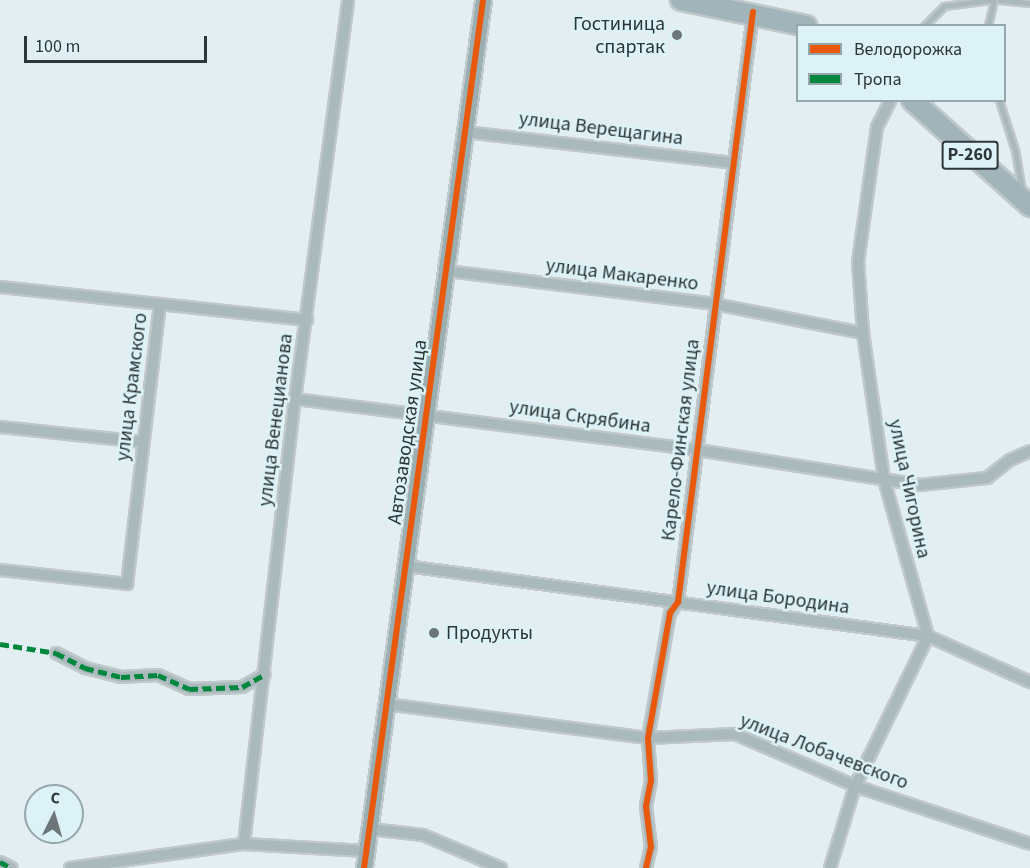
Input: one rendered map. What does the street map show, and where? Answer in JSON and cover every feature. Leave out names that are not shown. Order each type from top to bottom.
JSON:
[{"type":"highway","points":[[681,0],[753,12],[798,24]]},
{"type":"highway","name":"Р-260","points":[[914,102],[1027,204]]},
{"type":"street","name":"улица Венецианова","points":[[244,844],[296,399],[348,0]]},
{"type":"street","name":"Автозаводская улица","points":[[364,868],[429,414],[483,0]]},
{"type":"street","name":"Карело-Финская улица","points":[[646,868],[651,847],[646,806],[651,781],[648,738],[670,613],[678,602],[753,12]]},
{"type":"street","name":"улица Чигорина","points":[[890,102],[877,128],[858,262],[863,333],[884,480],[928,636]]},
{"type":"street","name":"улица Верещагина","points":[[466,132],[732,163]]},
{"type":"street","name":"улица Макаренко","points":[[447,271],[715,304],[863,333]]},
{"type":"street","points":[[0,287],[160,304]]},
{"type":"street","name":"улица Крамского","points":[[0,570],[127,584],[160,304],[307,320]]},
{"type":"street","name":"улица Скрябина","points":[[296,399],[429,414],[697,450],[920,485],[987,478],[1010,460],[1030,451]]},
{"type":"street","points":[[0,427],[143,442]]},
{"type":"street","name":"улица Бородина","points":[[406,566],[928,636],[1030,682]]},
{"type":"street","points":[[830,868],[855,786],[928,636]]},
{"type":"street","points":[[56,653],[86,668],[121,677],[158,675],[189,689],[242,687],[265,674]]},
{"type":"street","name":"улица Лобачевского","points":[[386,704],[648,738],[735,734],[855,786],[1030,843]]},
{"type":"street","points":[[370,829],[423,835],[501,868]]},
{"type":"street","points":[[70,868],[244,844],[366,851]]},
{"type":"street","points":[[0,862],[12,868]]},
{"type":"lane","points":[[926,24],[944,6],[992,0],[988,24]]},
{"type":"lane","points":[[1000,0],[1030,3]]},
{"type":"lane","points":[[1000,102],[1015,150],[1027,204]]},
{"type":"marked path","points":[[0,644],[56,653],[85,668],[121,677],[158,675],[189,689],[242,687],[265,674]]},
{"type":"marked path","points":[[0,862],[12,868]]},
{"type":"cycle path","points":[[364,868],[483,0]]},
{"type":"cycle path","points":[[646,868],[651,847],[646,806],[651,781],[648,738],[670,613],[678,602],[753,12]]},
{"type":"place","name":"Гостиница спартак","points":[[677,35]]},
{"type":"place","name":"Продукты","points":[[434,633]]}]
